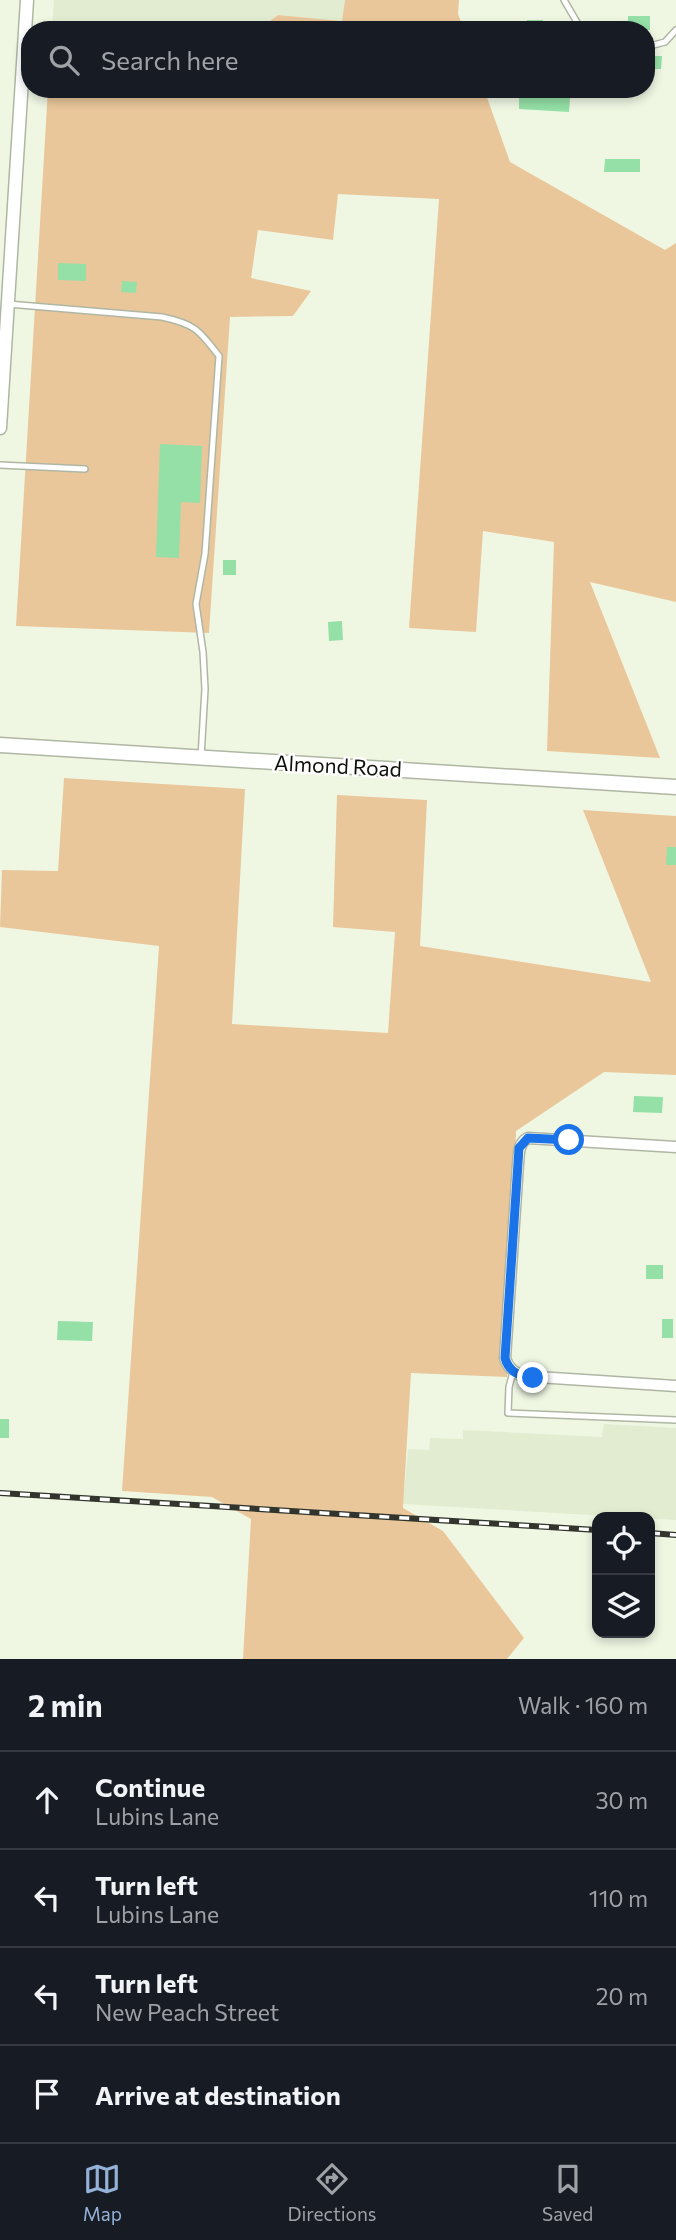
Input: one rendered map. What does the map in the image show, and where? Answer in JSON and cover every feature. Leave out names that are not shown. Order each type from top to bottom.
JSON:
[{"type":"main road","name":"Almond Road","points":[[0,745],[676,787]]},
{"type":"street","points":[[26,21],[27,0]]},
{"type":"street","points":[[0,428],[21,96]]},
{"type":"street","points":[[676,1147],[528,1138],[519,1148],[505,1358],[507,1366],[513,1371],[533,1378],[676,1386]]},
{"type":"lane","points":[[564,0],[576,21]]},
{"type":"lane","points":[[655,45],[665,42],[676,30]]},
{"type":"lane","points":[[8,304],[183,321],[201,331],[219,356],[205,554],[195,604],[203,652],[205,689],[201,757]]},
{"type":"lane","points":[[0,465],[85,469]]},
{"type":"lane","points":[[513,1371],[508,1413],[676,1420]]},
{"type":"shaded area","points":[[54,0],[345,0],[343,21],[278,15],[270,21],[53,21]]},
{"type":"shaded area","points":[[345,0],[459,0],[461,21],[342,21]]},
{"type":"shaded area","points":[[278,15],[342,21],[270,21]]},
{"type":"shaded area","points":[[47,98],[487,98],[510,162],[665,250],[676,243],[676,602],[590,582],[660,758],[547,751],[554,542],[483,531],[476,632],[409,628],[439,199],[338,194],[333,240],[258,230],[251,278],[311,291],[293,316],[230,317],[209,633],[16,626]]},
{"type":"shaded area","points":[[64,778],[245,789],[232,1024],[388,1033],[395,932],[333,927],[337,795],[427,800],[420,946],[651,982],[583,810],[676,816],[676,1075],[604,1072],[516,1131],[507,1377],[411,1373],[403,1508],[443,1531],[524,1638],[507,1659],[243,1659],[251,1519],[212,1497],[122,1491],[159,946],[0,927],[2,870],[58,871]]},
{"type":"shaded area","points":[[604,1424],[676,1428],[676,1520],[655,1519],[655,1512],[592,1512],[592,1515],[403,1504],[408,1449],[429,1450],[430,1438],[463,1439],[463,1430],[602,1437]]},
{"type":"building","points":[[628,16],[650,16],[650,21],[628,21]]},
{"type":"building","points":[[655,56],[662,56],[661,69],[655,69]]},
{"type":"building","points":[[519,98],[570,98],[569,112],[519,109]]},
{"type":"building","points":[[605,159],[640,159],[640,172],[604,172]]},
{"type":"building","points":[[58,263],[86,264],[86,281],[58,280]]},
{"type":"building","points":[[122,281],[137,282],[136,293],[121,292]]},
{"type":"building","points":[[160,444],[202,446],[200,503],[181,502],[179,558],[156,557]]},
{"type":"building","points":[[223,560],[236,560],[236,575],[223,575]]},
{"type":"building","points":[[342,621],[343,640],[329,641],[328,622]]},
{"type":"building","points":[[667,847],[676,847],[676,865],[666,865]]},
{"type":"building","points":[[634,1096],[663,1097],[662,1113],[633,1112]]},
{"type":"building","points":[[646,1265],[663,1265],[663,1279],[646,1279]]},
{"type":"building","points":[[662,1319],[673,1319],[673,1338],[662,1338]]},
{"type":"building","points":[[58,1321],[93,1322],[92,1341],[57,1340]]},
{"type":"building","points":[[0,1419],[9,1419],[9,1438],[0,1438]]},
{"type":"railway","points":[[0,1493],[592,1530]]},
{"type":"railway","points":[[655,1533],[676,1535]]},
{"type":"route","points":[[533,1378],[513,1371],[507,1366],[505,1358],[519,1148],[524,1139],[528,1138],[569,1140]]}]
